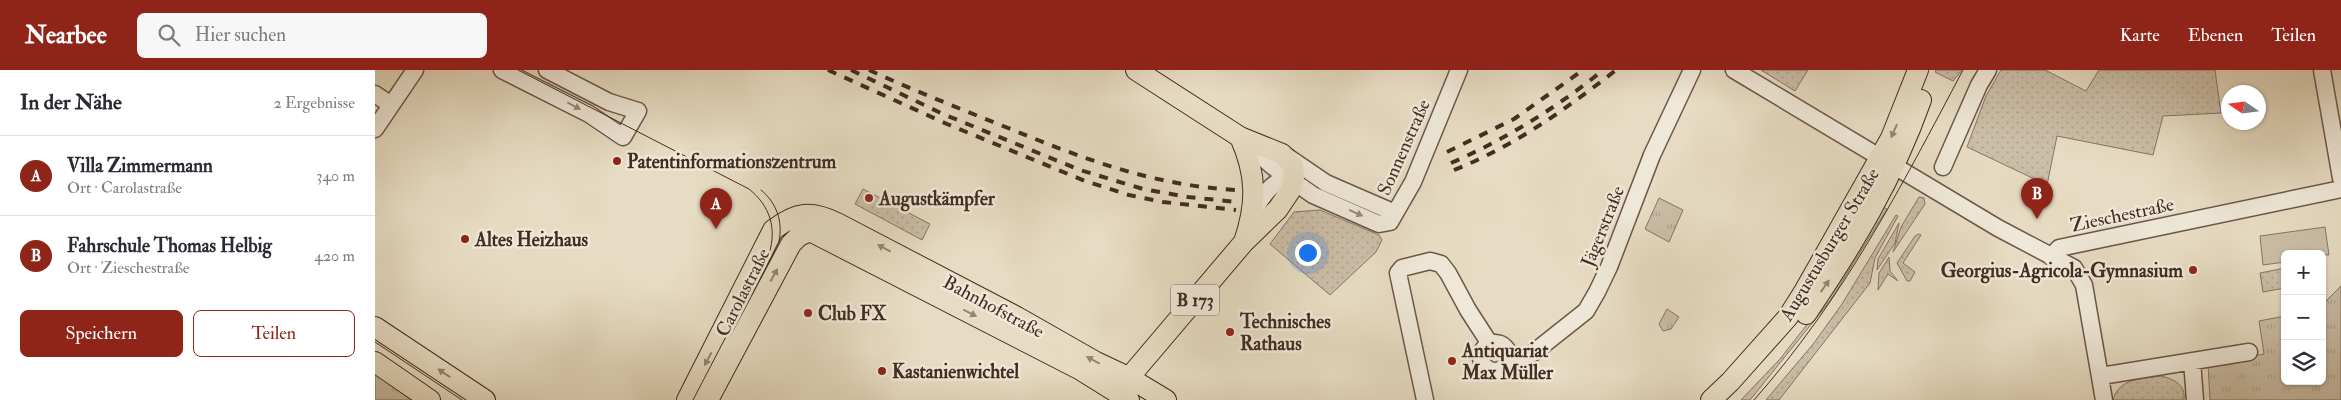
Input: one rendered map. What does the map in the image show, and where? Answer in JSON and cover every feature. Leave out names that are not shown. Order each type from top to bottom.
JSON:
[{"type":"main road","points":[[1136,70],[1240,137],[1282,154],[1293,166],[1291,178]]},
{"type":"main road","name":"Augustusburger Straße","points":[[1727,400],[1797,326],[1861,230],[1887,163],[1895,130],[1919,70]]},
{"type":"main road","name":"Augustusburger Straße","points":[[1711,400],[1730,382],[1787,317],[1887,163],[1905,145],[1931,70]]},
{"type":"main road","name":"B 173","points":[[1240,137],[1253,172],[1252,213],[1244,242]]},
{"type":"main road","name":"B 173","points":[[1121,392],[1244,242],[1278,209],[1290,191],[1291,178]]},
{"type":"main road","name":"Carolastraße","points":[[695,399],[773,230],[780,224],[805,213],[815,223]]},
{"type":"main road","name":"Bahnhofstraße","points":[[815,223],[1017,317],[1096,362],[1121,392],[1166,400]]},
{"type":"main road","points":[[375,327],[485,400]]},
{"type":"main road","points":[[375,362],[430,400]]},
{"type":"street","points":[[375,129],[415,70]]},
{"type":"street","points":[[503,70],[589,114],[623,137],[637,111],[609,102],[547,70]]},
{"type":"street","name":"Sonnenstraße","points":[[1395,213],[1413,182],[1459,70]]},
{"type":"street","name":"Jägerstraße","points":[[1490,344],[1484,348],[1481,356],[1486,368],[1494,371],[1503,368],[1508,358],[1525,358],[1567,328],[1586,311],[1609,267],[1652,155],[1692,70]]},
{"type":"street","points":[[1734,70],[1887,163],[2051,257],[2074,268],[2084,285],[2104,400]]},
{"type":"street","points":[[1932,189],[1979,85],[1988,70]]},
{"type":"street","points":[[2322,70],[2341,178]]},
{"type":"street","points":[[375,94],[391,105]]},
{"type":"street","points":[[1240,137],[1313,194],[1379,224],[1390,222],[1395,213],[1321,180],[1282,154]]},
{"type":"street","points":[[1252,213],[1269,188],[1291,178],[1321,180]]},
{"type":"street","name":"Zieschestraße","points":[[2051,257],[2059,248],[2341,189]]},
{"type":"street","points":[[1425,400],[1400,281],[1399,273],[1402,268],[1430,261],[1441,264],[1490,344],[1503,347],[1508,358]]},
{"type":"street","points":[[2101,376],[2249,352]]},
{"type":"street","points":[[2192,361],[2195,400]]},
{"type":"green space","points":[[1761,70],[1808,70],[1795,91]]},
{"type":"green space","points":[[1936,70],[1962,70],[1953,81],[1935,72]]},
{"type":"green space","points":[[2001,70],[2045,70],[2086,91],[2099,70],[2215,70],[2221,113],[2163,116],[2153,155],[2057,136],[2047,185],[1967,147],[1986,96]]},
{"type":"green space","points":[[863,189],[930,224],[922,240],[855,204]]},
{"type":"green space","points":[[1919,197],[1924,198],[1925,204],[1893,252],[1901,227]]},
{"type":"green space","points":[[1659,198],[1683,210],[1669,242],[1645,229]]},
{"type":"green space","points":[[1883,207],[1887,209],[1830,301],[1750,400],[1741,400],[1780,359],[1827,299]]},
{"type":"green space","points":[[1320,210],[1379,235],[1382,240],[1376,252],[1330,295],[1270,244],[1294,212]]},
{"type":"green space","points":[[1896,215],[1898,216],[1875,258],[1870,283],[1779,400],[1766,400],[1814,343],[1842,304]]},
{"type":"green space","points":[[1899,223],[1895,243],[1877,270],[1878,259]]},
{"type":"green space","points":[[2325,227],[2329,255],[2326,255],[2326,250],[2281,250],[2281,263],[2263,265],[2260,236]]},
{"type":"green space","points":[[1921,235],[1903,263],[1915,272],[1910,281],[1907,281],[1897,263],[1915,236]]},
{"type":"green space","points":[[1889,257],[1890,271],[1898,281],[1888,274],[1878,290],[1879,273]]},
{"type":"green space","points":[[2281,269],[2281,289],[2263,292],[2260,273]]},
{"type":"green space","points":[[2341,286],[2341,400],[2210,400],[2208,364],[2264,354],[2259,321],[2281,317],[2281,385],[2326,385],[2326,301]]},
{"type":"green space","points":[[1667,309],[1679,317],[1671,329],[1663,331],[1659,324]]},
{"type":"green space","points":[[375,367],[422,400],[375,400]]},
{"type":"green space","points":[[2161,376],[2170,379],[2181,387],[2184,400],[2113,400],[2120,387],[2132,381]]},
{"type":"tram line","points":[[518,70],[749,189],[767,210],[772,226],[769,254],[693,400]]},
{"type":"tram line","points":[[1754,400],[1816,322],[1869,241],[1963,70]]},
{"type":"tram line","points":[[761,190],[775,207],[780,227],[779,241]]},
{"type":"tram line","points":[[375,342],[462,400]]},
{"type":"railway","points":[[828,70],[947,124],[1085,181],[1129,195],[1163,202],[1236,210]]},
{"type":"railway","points":[[851,70],[943,114],[1080,170],[1143,189],[1188,197],[1237,202]]},
{"type":"railway","points":[[869,70],[952,106],[1089,159],[1145,176],[1204,187],[1236,190]]},
{"type":"railway","points":[[1447,152],[1514,119],[1583,70]]},
{"type":"railway","points":[[1454,170],[1497,150],[1538,126],[1616,70]]},
{"type":"railway","points":[[1451,163],[1491,144],[1530,122],[1567,98],[1602,71]]},
{"type":"place","name":"Patentinformationszentrum","points":[[617,161]]},
{"type":"place","name":"Augustkämpfer","points":[[869,198]]},
{"type":"place","name":"Fahrschule Thomas Helbig","points":[[2037,219]]},
{"type":"place","name":"Villa Zimmermann","points":[[716,229]]},
{"type":"place","name":"Altes Heizhaus","points":[[465,239]]},
{"type":"place","name":"Georgius-Agricola-Gymnasium","points":[[2193,270]]},
{"type":"place","name":"Club FX","points":[[808,313]]},
{"type":"place","name":"Technisches Rathaus","points":[[1230,332]]},
{"type":"place","name":"Antiquariat Max Müller","points":[[1452,361]]},
{"type":"place","name":"Kastanienwichtel","points":[[882,371]]}]
